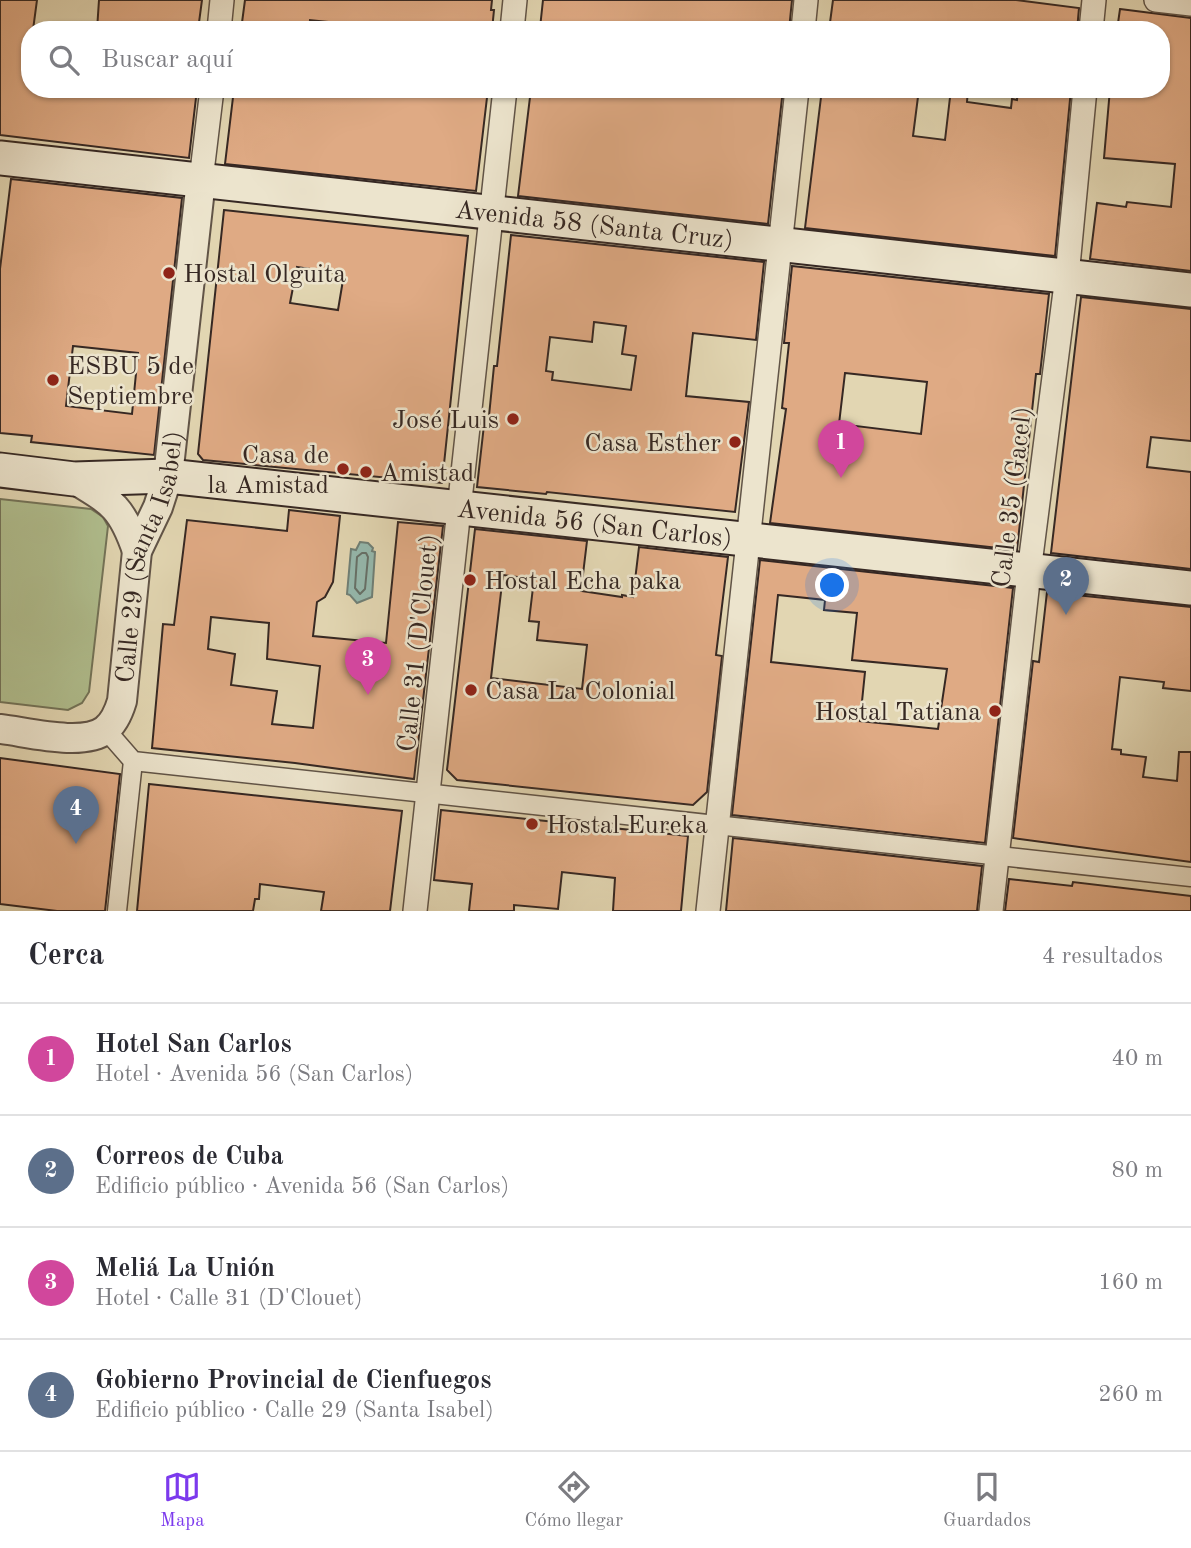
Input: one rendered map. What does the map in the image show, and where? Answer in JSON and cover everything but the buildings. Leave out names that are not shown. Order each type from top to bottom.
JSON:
[{"type":"main road","name":"Avenida 58 (Santa Cruz)","points":[[0,158],[1191,290]]},
{"type":"main road","name":"Avenida 56 (San Carlos)","points":[[0,470],[74,479],[168,477],[1191,588]]},
{"type":"street","points":[[220,21],[222,0]]},
{"type":"street","points":[[513,21],[515,0]]},
{"type":"street","points":[[804,21],[807,0]]},
{"type":"street","points":[[1092,21],[1094,0]]},
{"type":"street","points":[[1156,0],[1191,4]]},
{"type":"street","name":"Calle 29 (Santa Isabel)","points":[[106,730],[118,715],[122,701],[136,551],[158,507],[168,477],[211,98]]},
{"type":"street","name":"Calle 31 (D'Clouet)","points":[[415,911],[504,98]]},
{"type":"street","points":[[708,911],[796,98]]},
{"type":"street","name":"Calle 35 (Gacel)","points":[[991,911],[1029,572],[1067,276],[1084,98]]},
{"type":"street","points":[[74,479],[116,508],[128,524],[136,551]]},
{"type":"street","points":[[0,729],[81,738],[106,730],[133,761],[1191,877]]},
{"type":"street","points":[[117,911],[133,761]]},
{"type":"green space","points":[[0,499],[91,509],[103,517],[108,526],[89,692],[82,703],[68,710],[0,702]]},
{"type":"water","points":[[360,542],[368,543],[375,552],[372,597],[357,603],[347,594],[351,549],[356,550]]},
{"type":"place","name":"Hostal Olguita","points":[[169,273]]},
{"type":"place","name":"ESBU 5 de Septiembre","points":[[53,380]]},
{"type":"place","name":"José Luis","points":[[513,419]]},
{"type":"place","name":"Casa Esther","points":[[735,442]]},
{"type":"place","name":"Casa de la Amistad","points":[[343,469]]},
{"type":"place","name":"Amistad","points":[[366,472]]},
{"type":"place","name":"Hotel San Carlos","points":[[841,478]]},
{"type":"place","name":"Hostal Echa paka","points":[[470,580]]},
{"type":"place","name":"Correos de Cuba","points":[[1066,615]]},
{"type":"place","name":"Casa La Colonial","points":[[471,690]]},
{"type":"place","name":"Meliá La Unión","points":[[368,695]]},
{"type":"place","name":"Hostal Tatiana","points":[[995,711]]},
{"type":"place","name":"Hostal Eureka","points":[[532,824]]},
{"type":"place","name":"Gobierno Provincial de Cienfuegos","points":[[76,844]]}]
